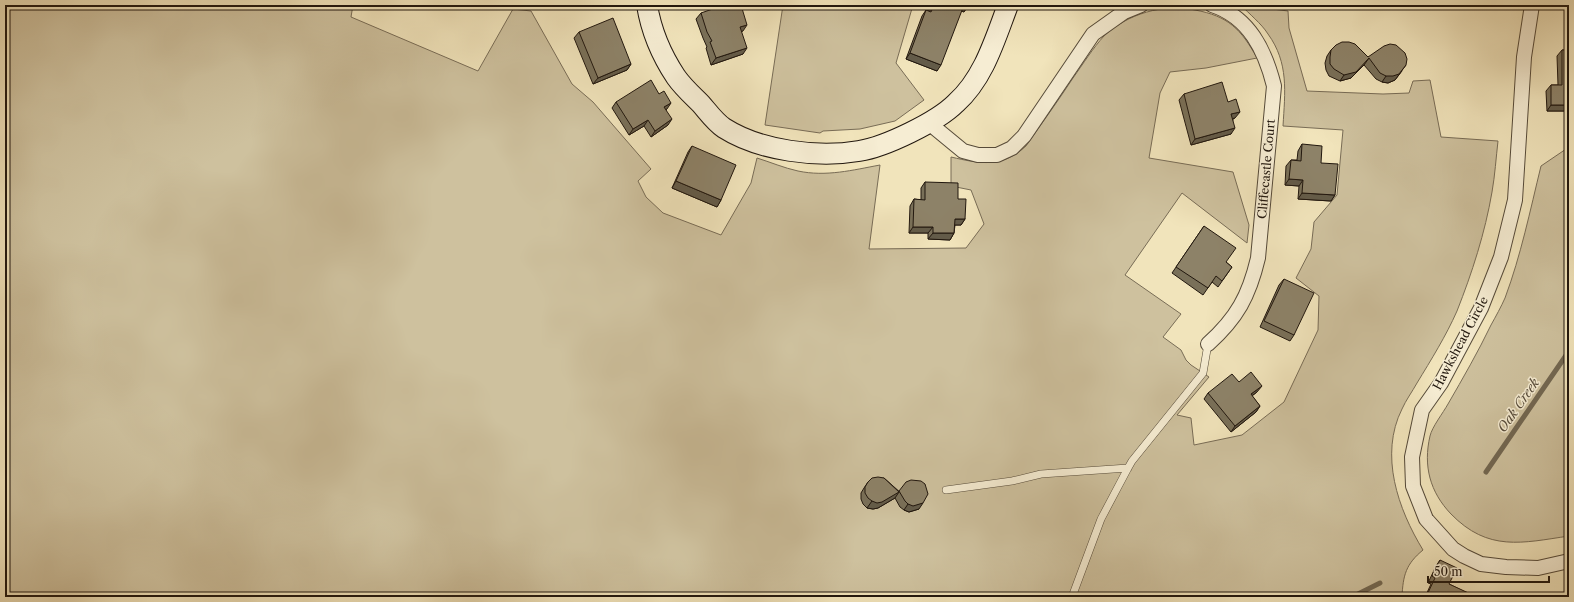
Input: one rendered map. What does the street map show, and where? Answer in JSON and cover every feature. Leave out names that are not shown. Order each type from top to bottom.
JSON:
[{"type":"street","points":[[647,5],[649,21],[677,78],[723,127],[746,140],[775,147],[816,153],[860,151],[895,139],[928,123],[956,104],[975,81],[990,52],[1008,5]]},
{"type":"street","points":[[928,123],[963,151],[978,155],[997,155],[1012,148],[1024,136],[1093,34],[1124,12],[1141,5]]},
{"type":"street","name":"Cliffecastle Court","points":[[1208,344],[1225,329],[1237,311],[1248,292],[1254,272],[1258,251],[1274,86],[1263,52],[1245,24],[1228,12],[1214,5]]},
{"type":"street","name":"Hawkshead Circle","points":[[1532,5],[1524,57],[1515,200],[1501,257],[1481,308],[1441,383],[1422,410],[1412,457],[1413,486],[1426,519],[1453,549],[1464,556],[1481,564],[1506,567],[1538,568],[1569,561]]},
{"type":"lane","points":[[1072,597],[1101,519],[1128,468],[1203,372],[1208,344]]},
{"type":"lane","points":[[946,490],[1012,481],[1041,474],[1128,468]]},
{"type":"shaded area","points":[[5,5],[353,5],[351,17],[478,71],[513,9],[531,11],[572,84],[593,102],[651,169],[638,181],[646,197],[663,213],[721,235],[751,183],[757,158],[793,170],[808,173],[850,171],[880,165],[869,249],[966,248],[984,224],[971,190],[951,186],[951,157],[972,161],[991,162],[1000,161],[1017,153],[1026,146],[1088,56],[1104,36],[1113,28],[1135,16],[1159,9],[1183,8],[1216,16],[1225,20],[1239,32],[1257,58],[1206,68],[1170,72],[1160,93],[1149,158],[1233,172],[1249,225],[1247,243],[1182,193],[1125,275],[1181,314],[1163,337],[1181,350],[1186,360],[1191,365],[1209,377],[1177,415],[1191,418],[1194,445],[1242,435],[1284,402],[1318,330],[1319,296],[1296,278],[1311,249],[1314,222],[1337,195],[1343,130],[1283,126],[1285,90],[1283,67],[1275,45],[1265,30],[1241,5],[1288,11],[1289,28],[1307,91],[1383,94],[1409,93],[1413,81],[1430,80],[1441,137],[1498,141],[1489,207],[1478,253],[1468,282],[1448,330],[1405,402],[1395,427],[1392,445],[1394,481],[1406,517],[1423,550],[1417,555],[1406,570],[1403,582],[1402,597],[5,597]]},
{"type":"shaded area","points":[[783,5],[913,5],[896,63],[924,100],[895,121],[860,129],[823,131],[820,133],[765,125]]},
{"type":"shaded area","points":[[1569,147],[1569,536],[1521,542],[1492,540],[1465,526],[1451,514],[1438,497],[1433,488],[1428,468],[1427,458],[1430,436],[1435,424],[1476,355],[1505,298],[1521,249],[1541,166]]},
{"type":"building","points":[[724,5],[741,5],[747,25],[740,27],[747,48],[716,58],[710,42],[712,41],[707,32],[701,13]]},
{"type":"building","points":[[934,5],[964,5],[941,65],[910,53],[926,10],[931,12]]},
{"type":"building","points":[[613,18],[631,64],[598,78],[579,32]]},
{"type":"building","points":[[1342,42],[1355,44],[1368,57],[1384,46],[1390,44],[1396,45],[1405,53],[1407,59],[1406,65],[1399,74],[1386,76],[1380,73],[1369,58],[1356,72],[1344,75],[1334,69],[1330,64],[1331,50]]},
{"type":"building","points":[[1562,50],[1569,50],[1569,105],[1551,105],[1551,85],[1562,85]]},
{"type":"building","points":[[651,80],[659,94],[664,91],[671,103],[664,107],[672,119],[655,131],[648,120],[633,129],[616,102]]},
{"type":"building","points":[[1222,82],[1228,102],[1236,99],[1240,112],[1231,114],[1235,128],[1195,139],[1184,94]]},
{"type":"building","points":[[1302,144],[1322,146],[1321,163],[1338,164],[1335,195],[1302,193],[1303,180],[1289,179],[1291,160],[1301,161]]},
{"type":"building","points":[[692,146],[736,165],[721,200],[676,181]]},
{"type":"building","points":[[925,182],[958,183],[958,199],[966,199],[965,219],[955,219],[954,233],[933,233],[933,227],[913,227],[914,199],[925,200]]},
{"type":"building","points":[[1204,226],[1236,248],[1226,262],[1232,267],[1222,281],[1216,276],[1208,288],[1176,267]]},
{"type":"building","points":[[1284,279],[1314,293],[1294,335],[1264,321]]},
{"type":"building","points":[[1251,372],[1262,386],[1251,394],[1260,406],[1235,426],[1208,393],[1232,374],[1239,382]]},
{"type":"building","points":[[872,478],[884,478],[899,492],[882,502],[877,503],[868,498],[865,493],[865,487]]},
{"type":"building","points":[[911,480],[921,481],[925,484],[928,494],[923,503],[913,506],[905,501],[899,491],[906,482]]},
{"type":"building","points":[[1440,560],[1457,568],[1449,584],[1475,597],[1426,597],[1435,578],[1432,576]]},
{"type":"waterway","name":"Oak Creek","points":[[1486,472],[1569,351]]},
{"type":"waterway","name":"Oak Creek","points":[[1352,597],[1380,583]]}]
